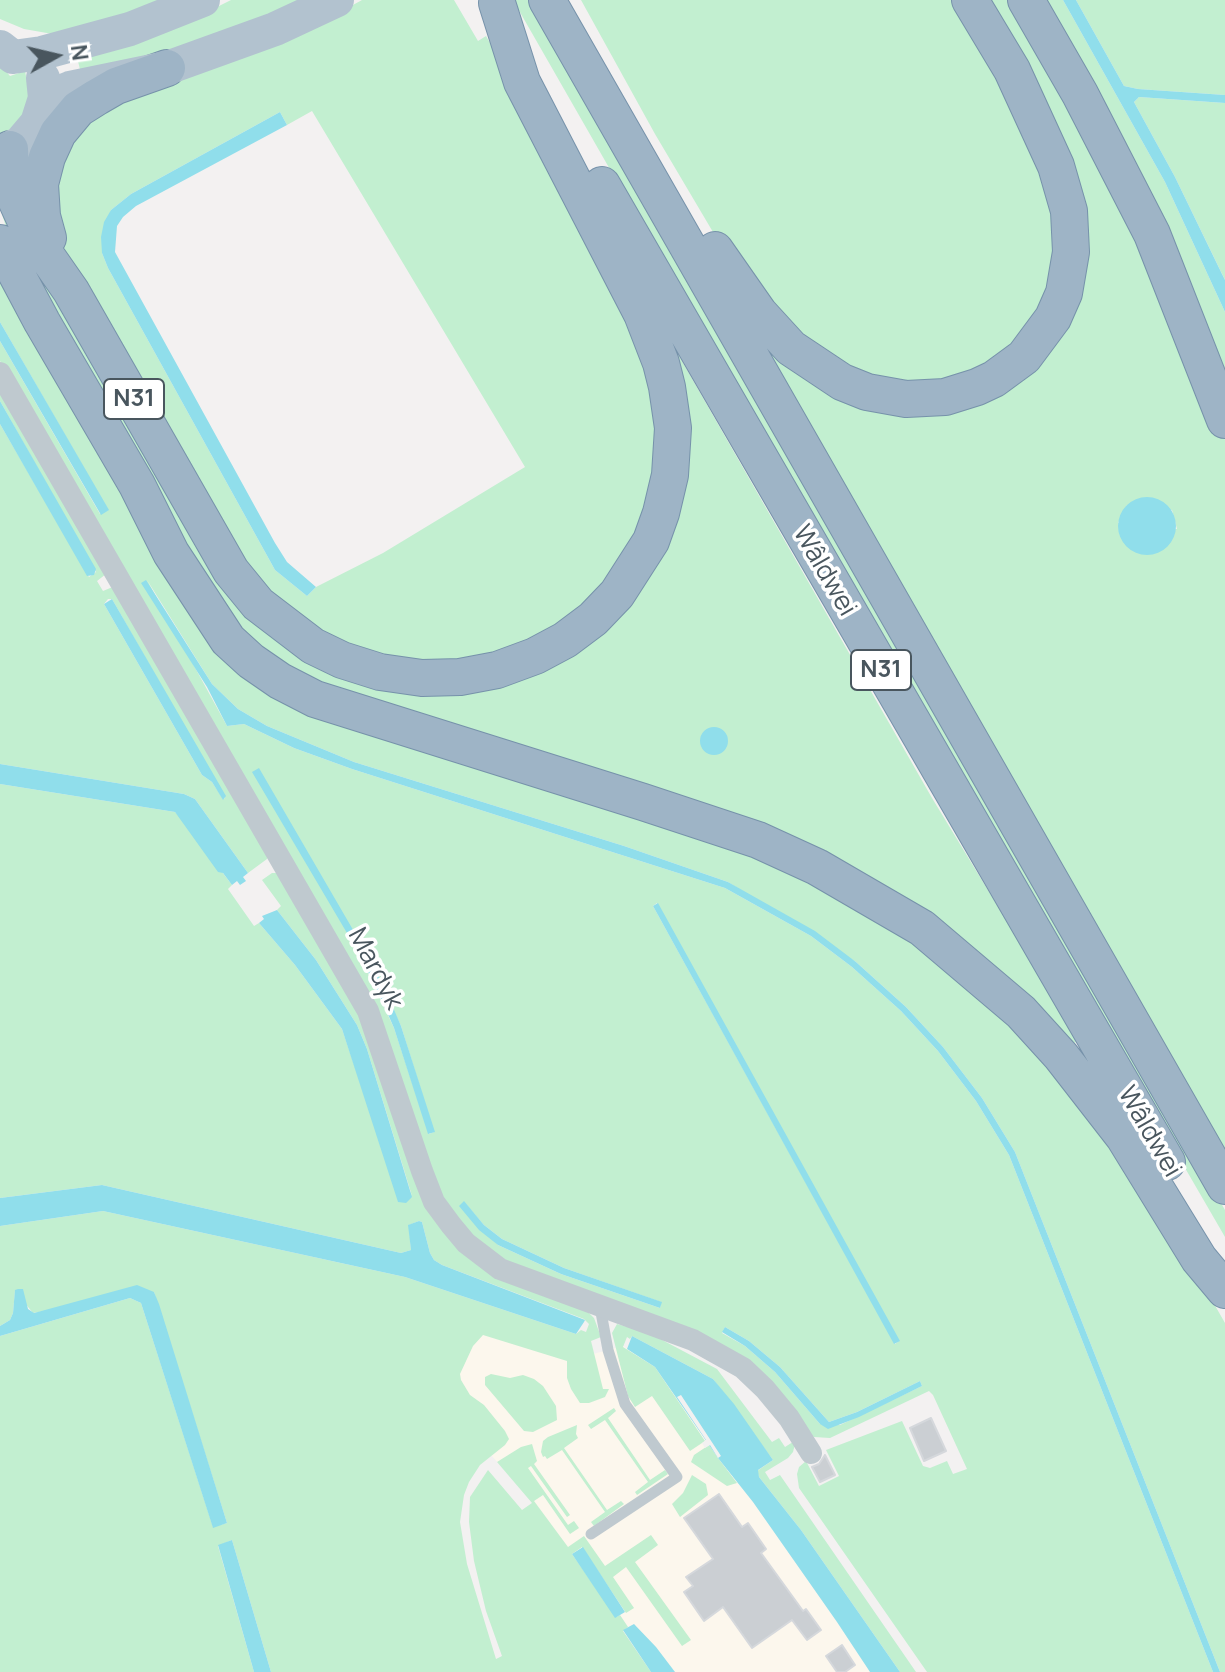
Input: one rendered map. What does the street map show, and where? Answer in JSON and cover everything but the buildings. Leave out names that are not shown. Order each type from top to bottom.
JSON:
[{"type":"highway","name":"Wâldwei","points":[[547,0],[1225,1186]]},
{"type":"highway","name":"N31","points":[[625,136],[675,187],[732,276],[759,313],[791,348],[842,382],[886,397],[925,399],[977,387],[994,379],[1024,357],[1053,318],[1069,272],[1071,231],[1056,166],[1012,70],[970,0]]},
{"type":"highway","points":[[1026,0],[1093,119],[1152,234],[1225,420]]},
{"type":"highway","name":"N31","points":[[5,152],[20,210],[32,235],[71,291],[231,571],[264,610],[302,638],[342,660],[380,672],[422,678],[460,677],[497,670],[535,656],[565,640],[593,619],[617,594],[651,541],[661,513],[670,475],[671,410],[661,363],[642,314],[522,82],[496,1]]},
{"type":"highway","name":"Wâldwei","points":[[496,1],[1225,1268]]},
{"type":"highway","name":"N31","points":[[71,291],[51,246],[42,216],[40,184],[47,157],[58,133],[78,109],[116,86],[167,68]]},
{"type":"highway","name":"N31","points":[[0,243],[137,485],[171,553],[228,640],[251,661],[315,699],[758,840],[817,867],[922,928],[1021,1012],[1061,1056],[1124,1137],[1199,1259],[1225,1290]]},
{"type":"main road","points":[[0,47],[13,57],[34,55],[130,29],[203,0]]},
{"type":"main road","points":[[45,98],[70,88],[167,68],[275,29],[337,0]]},
{"type":"main road","points":[[0,28],[17,38],[34,55],[43,76],[45,98],[41,115],[31,133],[5,152]]},
{"type":"street","name":"Mardyk","points":[[0,373],[368,1011],[434,1202],[466,1243],[500,1269],[693,1340],[743,1368],[789,1418],[811,1453]]},
{"type":"lane","points":[[591,1534],[677,1477],[625,1404],[608,1350],[600,1307]]},
{"type":"shaded area","points":[[451,1316],[593,1354],[623,1346],[655,1367],[870,1672],[675,1672],[634,1624],[628,1627],[620,1615],[625,1611],[583,1548],[572,1554],[534,1502],[407,1355]]},
{"type":"green space","points":[[0,0],[173,0],[64,36],[24,29],[0,19]]},
{"type":"green space","points":[[231,0],[311,0],[214,41],[82,78],[77,57],[207,12]]},
{"type":"green space","points":[[362,0],[454,0],[478,41],[486,36],[626,292],[664,422],[643,539],[558,632],[459,666],[348,650],[251,583],[53,231],[54,158],[78,120]],"holes":[[[312,111],[525,467],[383,553],[316,587],[307,596],[275,570],[108,268],[102,253],[111,210],[131,194],[280,112],[287,125]]]},
{"type":"green space","points":[[513,0],[535,0],[1225,1210],[1225,1237],[911,695]]},
{"type":"green space","points":[[581,0],[957,0],[1056,197],[1057,281],[1016,349],[949,389],[839,373],[736,271]]},
{"type":"green space","points":[[985,0],[1010,0],[1095,146],[1205,384],[1225,440],[1225,1151],[747,319],[785,353],[960,402],[1081,275]],"holes":[[[1127,505],[1172,510],[1177,529],[1118,523]]]},
{"type":"green space","points":[[1040,0],[1063,0],[1165,182],[1225,312],[1225,369],[1169,237]]},
{"type":"green space","points":[[1076,0],[1225,0],[1225,95],[1124,86]]},
{"type":"green space","points":[[0,64],[10,76],[25,71],[30,97],[24,117],[0,138]]},
{"type":"green space","points":[[1139,97],[1225,103],[1225,280],[1134,102]]},
{"type":"green space","points":[[0,199],[213,557],[374,678],[559,653],[671,509],[651,307],[932,798],[1079,1040],[1065,1049],[901,908],[333,695],[258,649],[222,606],[7,230]]},
{"type":"green space","points":[[0,271],[248,665],[641,809],[869,905],[1015,1018],[1177,1239],[1225,1323],[1225,1672],[1220,1672],[1015,1152],[982,1098],[943,1047],[906,1007],[856,962],[728,882],[624,846],[354,762],[267,726],[238,709],[212,684],[147,580],[227,726],[244,724],[294,748],[352,769],[725,888],[811,936],[852,967],[901,1011],[938,1051],[976,1101],[1009,1155],[1213,1672],[927,1672],[799,1488],[797,1474],[806,1461],[819,1486],[839,1476],[826,1450],[902,1421],[923,1466],[930,1468],[947,1461],[953,1474],[967,1469],[929,1391],[830,1438],[814,1437],[767,1383],[486,1252],[440,1198],[384,1038],[0,361],[0,341],[100,514],[108,510],[0,322]],"holes":[[[657,903],[899,1341],[895,1344],[653,906]],[[363,947],[401,1026],[434,1132],[429,1134],[394,1028],[357,950]],[[464,1202],[484,1225],[502,1239],[564,1268],[661,1302],[660,1308],[561,1274],[498,1245]],[[725,1327],[749,1341],[780,1367],[829,1422],[920,1381],[922,1386],[840,1425],[820,1424],[775,1372],[745,1346],[722,1333]]]},
{"type":"green space","points":[[0,379],[106,574],[97,581],[103,591],[115,586],[269,854],[248,873],[195,799],[184,794],[0,764],[0,424],[89,577],[96,572],[0,401]],"holes":[[[112,599],[225,798],[202,775],[104,604]]]},
{"type":"green space","points":[[0,784],[175,812],[180,817],[232,885],[228,889],[254,926],[259,923],[295,965],[342,1029],[362,1088],[412,1196],[357,1025],[316,960],[277,910],[281,906],[262,880],[272,873],[284,873],[342,973],[447,1229],[587,1311],[594,1318],[601,1337],[591,1341],[603,1389],[609,1389],[605,1397],[589,1403],[580,1403],[571,1389],[567,1378],[567,1361],[483,1335],[473,1346],[460,1374],[470,1395],[484,1405],[509,1439],[480,1465],[469,1482],[460,1522],[467,1564],[496,1659],[502,1656],[486,1611],[474,1561],[469,1522],[470,1497],[488,1470],[522,1510],[532,1503],[497,1462],[532,1444],[537,1461],[534,1464],[570,1515],[567,1517],[531,1466],[528,1468],[568,1525],[574,1521],[579,1528],[570,1534],[543,1495],[534,1501],[568,1547],[584,1536],[605,1566],[651,1535],[658,1545],[635,1562],[691,1640],[682,1646],[626,1567],[613,1577],[634,1608],[626,1613],[582,1547],[572,1554],[616,1617],[620,1615],[628,1627],[623,1631],[651,1672],[271,1672],[232,1540],[218,1546],[254,1672],[0,1672],[0,1336],[130,1298],[141,1303],[213,1527],[227,1523],[154,1292],[33,1313],[15,1291],[10,1320],[0,1326],[0,1226],[103,1211],[405,1277],[576,1334],[581,1330],[586,1332],[589,1324],[584,1319],[442,1265],[430,1253],[422,1222],[419,1221],[409,1225],[411,1250],[401,1253],[102,1185],[0,1198]]},
{"type":"green space","points":[[617,1324],[649,1333],[717,1369],[772,1442],[779,1438],[785,1447],[796,1440],[788,1458],[765,1472],[770,1480],[780,1475],[916,1672],[900,1672],[801,1530],[759,1477],[757,1471],[773,1460],[713,1379],[632,1336],[630,1339],[627,1337],[623,1347],[655,1367],[705,1441],[690,1451],[652,1396],[635,1407],[628,1396],[612,1333]]},
{"type":"green space","points":[[491,1374],[510,1378],[523,1375],[534,1379],[543,1386],[556,1406],[557,1420],[533,1432],[524,1431],[485,1385],[485,1377]]},
{"type":"green space","points":[[614,1408],[616,1411],[608,1418],[650,1480],[665,1470],[668,1474],[637,1495],[635,1492],[648,1482],[605,1420],[591,1429],[588,1425]]},
{"type":"green space","points":[[577,1425],[578,1438],[564,1448],[607,1510],[621,1501],[624,1504],[594,1526],[591,1522],[605,1512],[562,1450],[547,1459],[541,1452],[543,1441],[548,1437]]},
{"type":"green space","points":[[709,1445],[737,1483],[727,1486],[691,1462],[694,1455]]},
{"type":"green space","points":[[692,1475],[706,1484],[708,1495],[680,1517],[672,1504],[683,1493]]},
{"type":"water","points":[[1063,0],[1076,0],[1124,86],[1225,95],[1225,103],[1139,97],[1134,102],[1225,280],[1225,312],[1165,182]]},
{"type":"water","points":[[280,112],[287,125],[136,206],[123,217],[117,226],[115,252],[275,543],[287,562],[316,587],[307,596],[275,570],[108,268],[102,253],[101,237],[111,210],[131,194]]},
{"type":"water","points":[[0,322],[109,510],[101,515],[0,341]]},
{"type":"water","points":[[0,401],[96,569],[94,575],[87,576],[0,424]]},
{"type":"water","points":[[1147,497],[1168,505],[1176,526],[1168,547],[1147,555],[1126,547],[1118,526],[1126,505]]},
{"type":"water","points":[[146,580],[212,684],[238,709],[267,726],[354,762],[624,846],[728,882],[815,931],[856,962],[906,1007],[943,1047],[982,1098],[1015,1152],[1220,1672],[1213,1672],[1009,1155],[976,1101],[938,1051],[901,1011],[852,967],[811,936],[725,888],[352,769],[294,748],[244,724],[227,726],[207,687],[141,583]]},
{"type":"water","points":[[112,599],[226,796],[223,800],[212,782],[202,775],[104,604]]},
{"type":"water","points":[[714,727],[724,731],[728,741],[724,751],[714,755],[704,751],[700,741],[704,731]]},
{"type":"water","points":[[0,764],[184,794],[195,799],[248,873],[243,877],[246,881],[240,885],[237,881],[232,885],[223,873],[218,872],[175,812],[0,784]]},
{"type":"water","points":[[259,768],[386,991],[401,1026],[435,1132],[428,1134],[394,1028],[379,994],[357,950],[252,772]]},
{"type":"water","points":[[658,903],[900,1341],[894,1344],[653,906]]},
{"type":"water","points":[[277,910],[316,960],[357,1025],[412,1197],[406,1203],[398,1202],[342,1029],[295,965],[259,923],[264,919],[262,916]]},
{"type":"water","points":[[102,1185],[401,1253],[411,1250],[408,1225],[419,1221],[422,1222],[430,1253],[442,1265],[585,1320],[576,1334],[405,1277],[103,1211],[0,1226],[0,1198]]},
{"type":"water","points":[[464,1201],[484,1225],[502,1239],[564,1268],[662,1302],[660,1308],[561,1274],[498,1245],[479,1230],[459,1206]]},
{"type":"water","points":[[137,1285],[154,1292],[159,1304],[227,1523],[213,1528],[141,1303],[130,1298],[0,1336],[0,1326],[10,1320],[13,1313],[15,1290],[23,1289],[28,1309],[34,1313]]},
{"type":"water","points":[[725,1327],[749,1341],[780,1367],[829,1422],[920,1381],[922,1386],[828,1429],[820,1424],[775,1372],[745,1346],[722,1332]]},
{"type":"water","points":[[632,1336],[713,1379],[734,1404],[773,1460],[758,1470],[759,1477],[801,1530],[900,1672],[870,1672],[655,1367],[627,1349]]},
{"type":"water","points":[[232,1540],[271,1672],[254,1672],[218,1545]]},
{"type":"water","points":[[583,1547],[625,1612],[615,1618],[572,1554]]},
{"type":"water","points":[[634,1624],[675,1672],[651,1672],[623,1630]]},
{"type":"pier","points":[[681,1395],[721,1456],[718,1458],[710,1445],[705,1448],[702,1443],[706,1440],[677,1397]]}]
